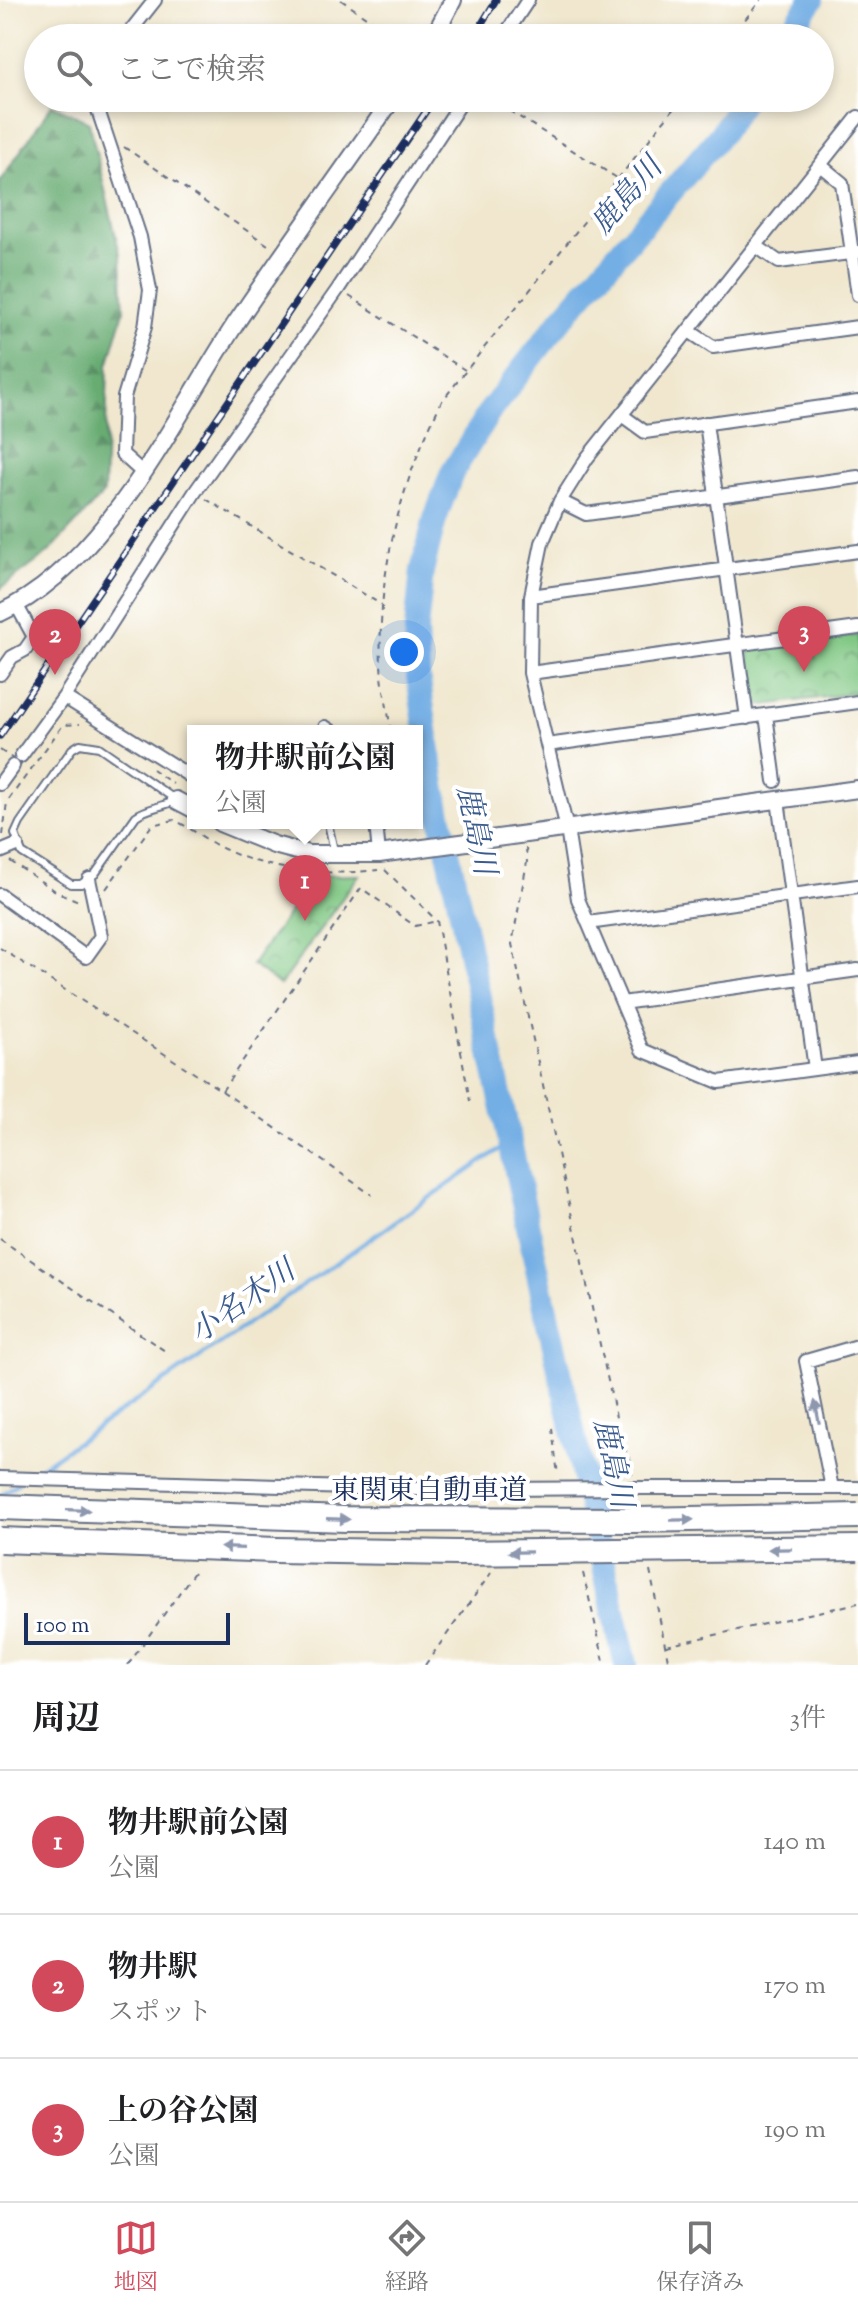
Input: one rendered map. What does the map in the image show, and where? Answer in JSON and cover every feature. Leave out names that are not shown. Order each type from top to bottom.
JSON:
[{"type":"highway","name":"東関東自動車道","points":[[0,1507],[361,1520],[858,1516]]},
{"type":"highway","points":[[0,1540],[261,1550],[457,1553],[858,1548]]},
{"type":"street","points":[[136,24],[155,0]]},
{"type":"street","points":[[440,24],[453,0]]},
{"type":"street","points":[[512,24],[528,0]]},
{"type":"street","points":[[98,112],[140,237],[150,290],[145,327],[124,397],[122,454],[142,472]]},
{"type":"street","points":[[0,613],[70,564],[110,519],[236,323],[383,112]]},
{"type":"street","points":[[0,784],[64,697],[195,492],[338,289],[455,112]]},
{"type":"street","points":[[858,117],[587,458],[560,501],[542,543],[531,596],[530,673],[567,829],[578,899],[642,1050],[719,1082],[858,1063]]},
{"type":"street","points":[[820,165],[842,183],[855,252],[858,295]]},
{"type":"street","points":[[756,246],[779,262],[855,252]]},
{"type":"street","points":[[689,331],[713,347],[858,327]]},
{"type":"street","points":[[623,416],[645,432],[858,402]]},
{"type":"street","points":[[706,423],[747,718]]},
{"type":"street","points":[[560,501],[586,514],[858,477]]},
{"type":"street","points":[[531,596],[858,551]]},
{"type":"street","points":[[0,674],[12,657],[25,650],[34,637],[16,604]]},
{"type":"street","points":[[530,673],[858,628]]},
{"type":"street","points":[[64,697],[187,774]]},
{"type":"street","points":[[547,745],[858,702]]},
{"type":"street","points":[[766,715],[775,781]]},
{"type":"street","points":[[235,829],[274,845],[308,854],[334,854],[382,862],[409,852],[858,789]]},
{"type":"street","points":[[179,795],[187,803]]},
{"type":"street","points":[[778,800],[815,1069]]},
{"type":"street","points":[[377,829],[382,862]]},
{"type":"street","points":[[4,850],[17,845]]},
{"type":"street","points":[[0,895],[86,957],[101,936],[89,879]]},
{"type":"street","points":[[588,923],[858,886]]},
{"type":"street","points":[[622,1003],[858,970]]},
{"type":"street","points":[[832,1488],[806,1361],[858,1346]]},
{"type":"street","points":[[0,1478],[387,1489],[858,1488]]},
{"type":"lane","points":[[80,744],[99,747],[179,795],[165,806],[142,811],[136,816],[89,879],[81,884],[71,884],[22,853],[17,845],[15,834],[20,823],[72,749],[80,744]]},
{"type":"lane","points":[[329,829],[334,854]]},
{"type":"path","points":[[341,0],[376,24]]},
{"type":"path","points":[[741,24],[761,0]]},
{"type":"path","points":[[511,112],[617,178]]},
{"type":"path","points":[[390,725],[381,665],[382,605],[395,527],[423,439],[442,401],[671,112]]},
{"type":"path","points":[[106,138],[111,138],[275,250]]},
{"type":"path","points":[[338,289],[466,371]]},
{"type":"path","points":[[195,492],[382,605]]},
{"type":"path","points":[[83,903],[57,892],[4,850],[7,802],[63,725],[89,724]]},
{"type":"path","points":[[0,750],[19,762]]},
{"type":"path","points":[[147,765],[179,795]]},
{"type":"path","points":[[101,896],[152,825],[174,820],[187,827]]},
{"type":"path","points":[[190,829],[223,848],[258,862],[308,873],[351,873],[382,862],[386,874],[437,921],[470,1101]]},
{"type":"path","points":[[524,835],[527,862],[512,944],[621,1440],[631,1462],[633,1488]]},
{"type":"path","points":[[222,1091],[361,888],[415,926],[437,921]]},
{"type":"path","points":[[0,948],[222,1091],[372,1195]]},
{"type":"path","points":[[0,1239],[165,1351]]},
{"type":"path","points":[[648,1560],[669,1665]]},
{"type":"path","points":[[128,1665],[199,1566]]},
{"type":"path","points":[[425,1665],[492,1572]]},
{"type":"path","points":[[665,1647],[858,1603]]},
{"type":"green space","points":[[47,112],[67,112],[89,122],[121,258],[124,311],[108,365],[104,493],[48,553],[0,589],[0,181]]},
{"type":"green space","points":[[858,635],[858,693],[755,706],[748,650]]},
{"type":"green space","points":[[359,875],[280,985],[252,965],[315,876]]},
{"type":"waterway","name":"鹿島川","points":[[796,24],[812,0]]},
{"type":"waterway","name":"鹿島川","points":[[626,1665],[545,1306],[434,786],[418,675],[416,630],[422,571],[435,519],[452,473],[490,411],[559,322],[720,135],[736,112]]},
{"type":"waterway","name":"小名木川","points":[[28,1476],[510,1142]]},
{"type":"waterway","name":"小名木川","points":[[0,1496],[18,1483]]},
{"type":"railway","points":[[481,24],[496,0]]},
{"type":"railway","points":[[0,736],[425,112]]},
{"type":"place","name":"上の谷公園","points":[[804,672]]},
{"type":"place","name":"物井駅","points":[[55,675]]},
{"type":"place","name":"物井駅前公園","points":[[305,921]]}]
